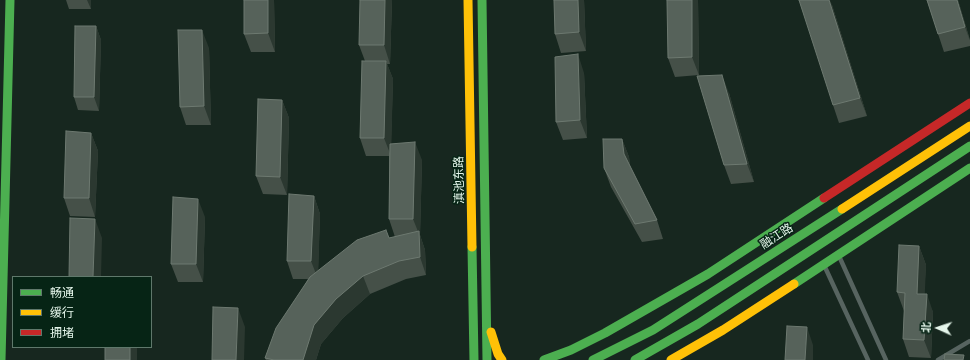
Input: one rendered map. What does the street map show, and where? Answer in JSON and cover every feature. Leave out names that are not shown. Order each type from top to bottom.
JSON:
[{"type":"street","points":[[2,360],[10,0]]},
{"type":"street","name":"滇池东路","points":[[468,0],[474,360]]},
{"type":"street","name":"滇池东路","points":[[482,0],[487,360]]},
{"type":"street","points":[[544,360],[571,350],[605,333],[708,274],[970,103]]},
{"type":"street","name":"融江路","points":[[592,360],[652,330],[692,306],[970,126]]},
{"type":"street","points":[[635,360],[698,324],[970,146]]},
{"type":"street","points":[[671,360],[724,330],[823,263],[970,168]]},
{"type":"street","points":[[466,360],[474,308]]},
{"type":"street","points":[[487,316],[498,354],[502,360]]},
{"type":"street","points":[[559,360],[571,350]]},
{"type":"lane","points":[[839,254],[886,360]]},
{"type":"lane","points":[[823,263],[868,360]]},
{"type":"lane","points":[[938,360],[970,341]]},
{"type":"building","points":[[244,0],[268,0],[268,33],[244,34]]},
{"type":"building","points":[[360,0],[385,0],[384,45],[359,45]]},
{"type":"building","points":[[554,0],[578,0],[579,32],[555,34]]},
{"type":"building","points":[[667,0],[692,0],[692,57],[668,58]]},
{"type":"building","points":[[799,0],[829,0],[860,98],[833,105]]},
{"type":"building","points":[[927,0],[957,0],[965,27],[938,34]]},
{"type":"building","points":[[75,26],[96,26],[94,97],[74,97]]},
{"type":"building","points":[[178,30],[202,30],[204,106],[180,107]]},
{"type":"building","points":[[578,54],[580,120],[556,122],[555,57]]},
{"type":"building","points":[[362,61],[386,61],[384,138],[360,138]]},
{"type":"building","points":[[722,75],[747,164],[724,165],[697,76]]},
{"type":"building","points":[[258,99],[282,100],[280,177],[256,176]]},
{"type":"building","points":[[66,131],[91,133],[89,198],[64,198]]},
{"type":"building","points":[[603,139],[622,139],[624,154],[657,220],[635,224],[604,168]]},
{"type":"building","points":[[415,142],[413,219],[389,219],[390,144]]},
{"type":"building","points":[[289,194],[314,196],[311,261],[287,261]]},
{"type":"building","points":[[173,197],[198,199],[196,264],[171,264]]},
{"type":"building","points":[[70,218],[95,219],[93,276],[69,276]]},
{"type":"building","points":[[386,230],[389,238],[419,231],[420,257],[399,261],[363,276],[336,299],[314,325],[303,360],[274,360],[265,358],[276,328],[310,277],[357,240]]},
{"type":"building","points":[[899,245],[919,246],[917,294],[927,294],[924,340],[903,339],[905,293],[897,292]]},
{"type":"building","points":[[213,307],[238,308],[236,360],[212,360]]},
{"type":"building","points":[[787,326],[807,327],[805,360],[785,360]]},
{"type":"building","points":[[105,348],[130,348],[130,360],[105,360]]},
{"type":"building","points":[[945,354],[964,355],[963,360],[944,360]]},
{"type":"traffic: fast","points":[[1,360],[10,0]]},
{"type":"traffic: fast","points":[[482,0],[487,360]]},
{"type":"traffic: fast","points":[[635,360],[698,324],[970,146]]},
{"type":"traffic: fast","points":[[794,284],[970,168]]},
{"type":"traffic: fast","points":[[544,360],[571,350],[605,333],[708,274],[824,198]]},
{"type":"traffic: fast","points":[[593,360],[653,330],[842,209]]},
{"type":"traffic: fast","points":[[472,247],[474,360]]},
{"type":"traffic: slow","points":[[468,0],[472,247]]},
{"type":"traffic: slow","points":[[842,209],[970,126]]},
{"type":"traffic: slow","points":[[671,360],[723,330],[794,284]]},
{"type":"traffic: slow","points":[[491,332],[498,354],[502,360]]},
{"type":"traffic: jam","points":[[824,198],[970,103]]}]
